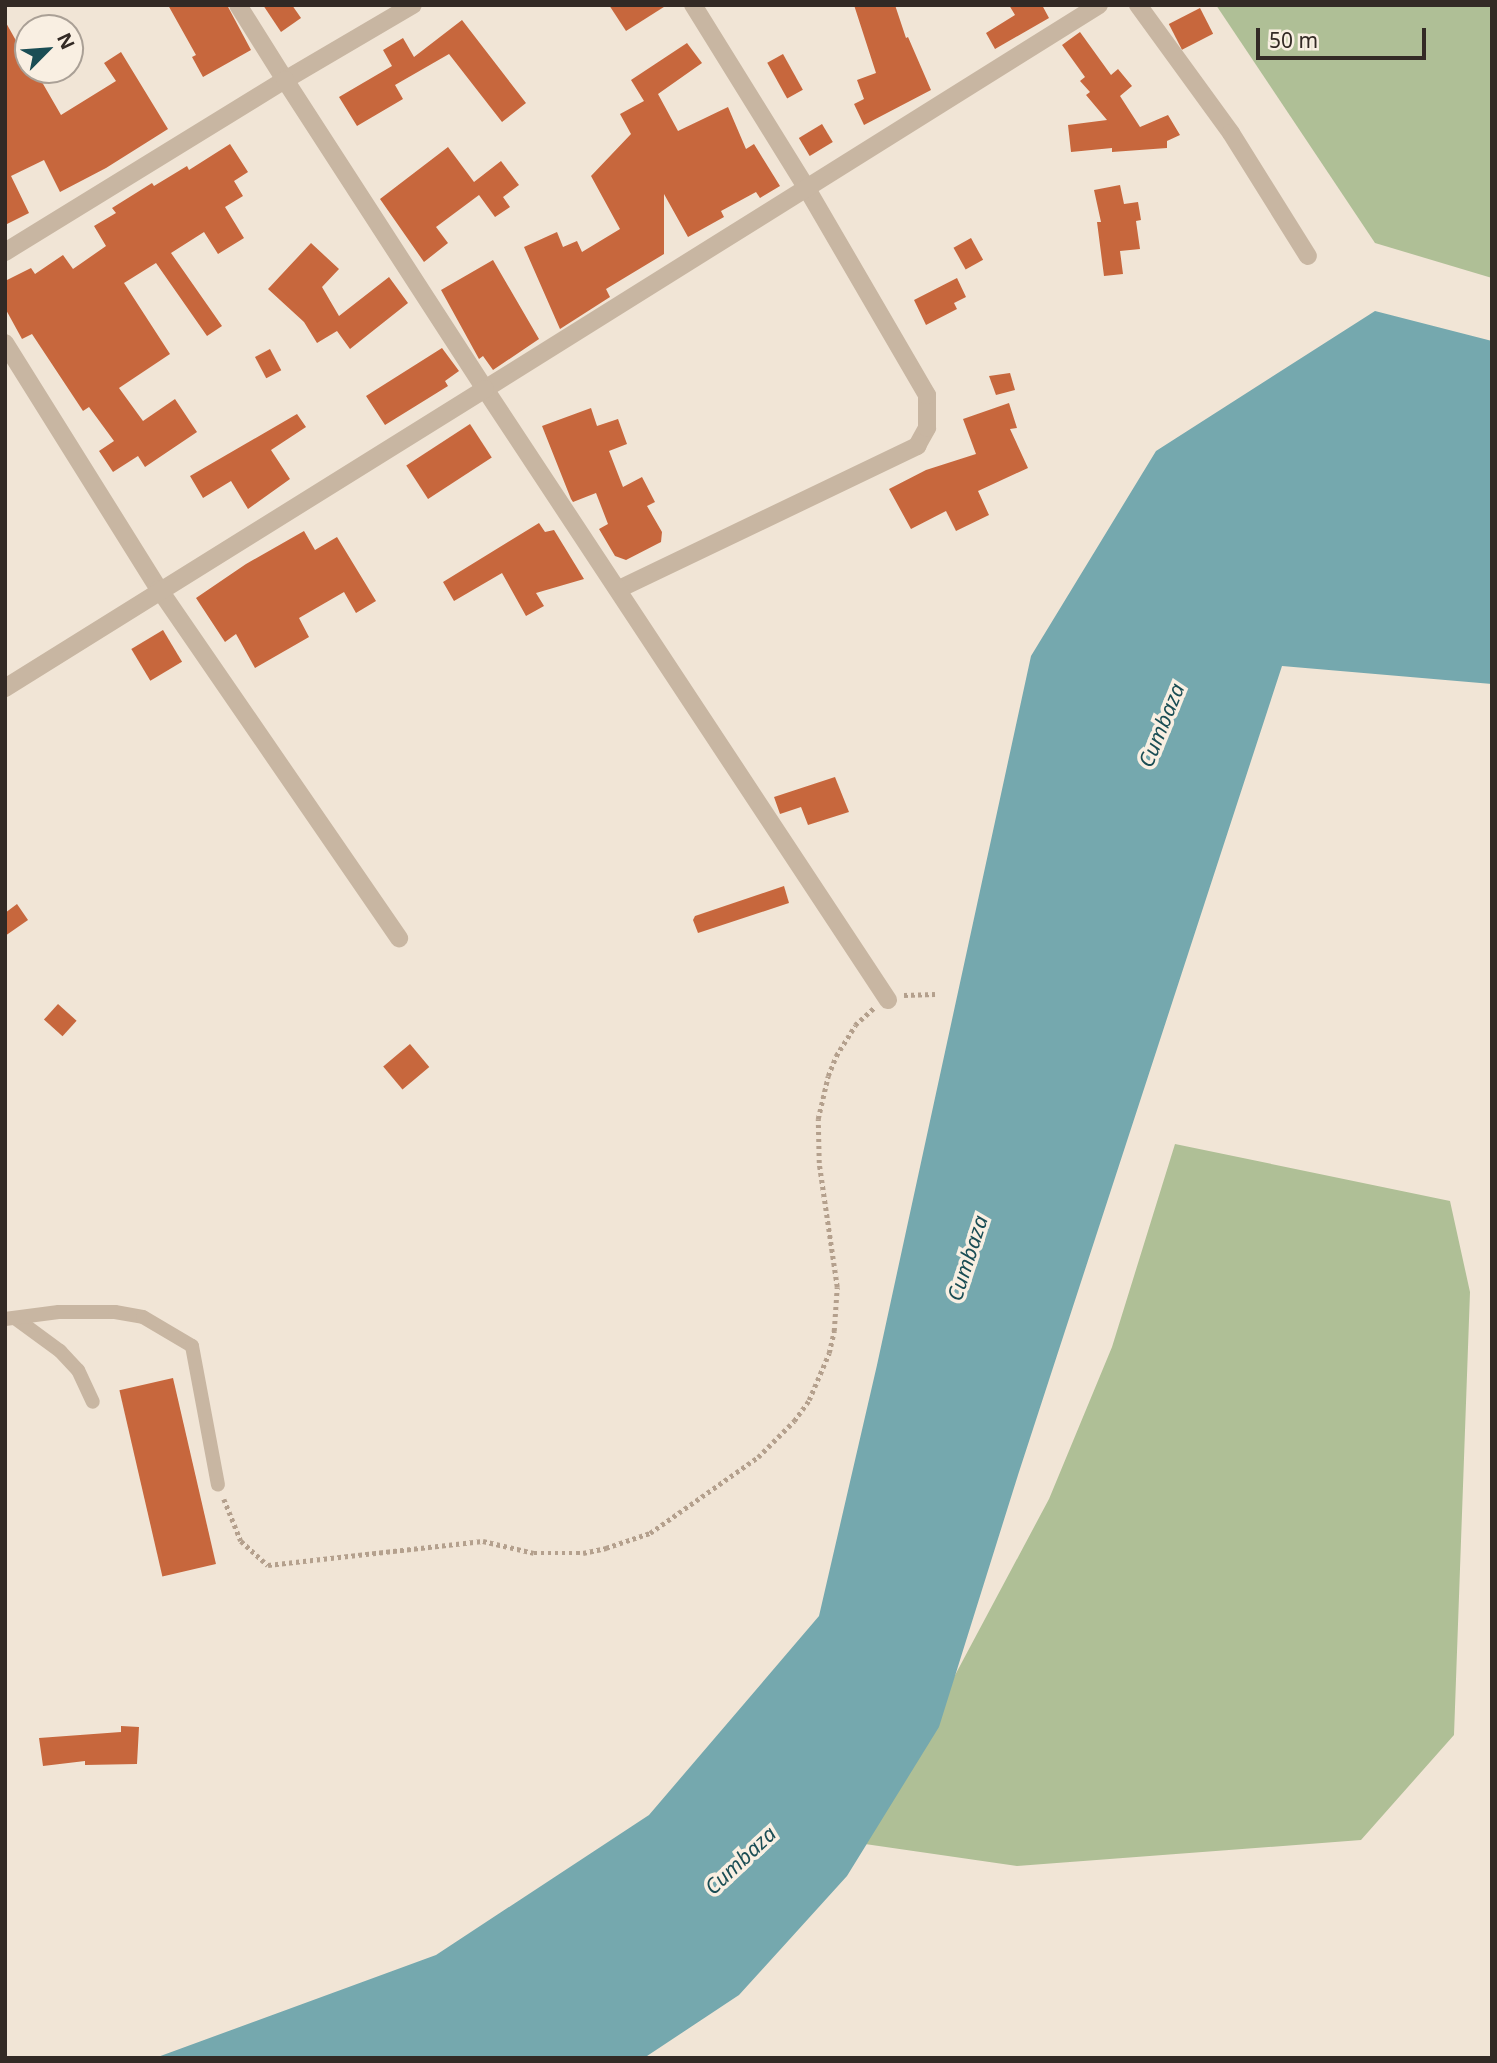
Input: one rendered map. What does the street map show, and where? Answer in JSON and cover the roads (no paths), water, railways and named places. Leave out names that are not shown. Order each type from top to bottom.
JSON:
[{"type":"street","points":[[238,5],[741,781],[888,1000]]},
{"type":"street","points":[[5,252],[285,80],[414,5]]},
{"type":"street","points":[[619,589],[917,446],[927,428],[927,395],[806,187],[693,5]]},
{"type":"street","points":[[5,688],[159,589],[485,389],[1099,5]]},
{"type":"street","points":[[1138,5],[1231,133],[1308,256]]},
{"type":"street","points":[[5,343],[159,589],[400,938]]},
{"type":"lane","points":[[10,1319],[59,1312],[116,1312],[143,1317],[192,1346],[218,1485]]},
{"type":"lane","points":[[10,1319],[60,1351],[78,1370],[93,1402]]},
{"type":"water","name":"Cumbaza","points":[[1375,311],[1492,341],[1492,684],[1282,666],[1018,1475],[939,1727],[847,1876],[739,1995],[644,2058],[155,2058],[436,1955],[649,1815],[819,1616],[877,1365],[1031,656],[1156,451]]}]
